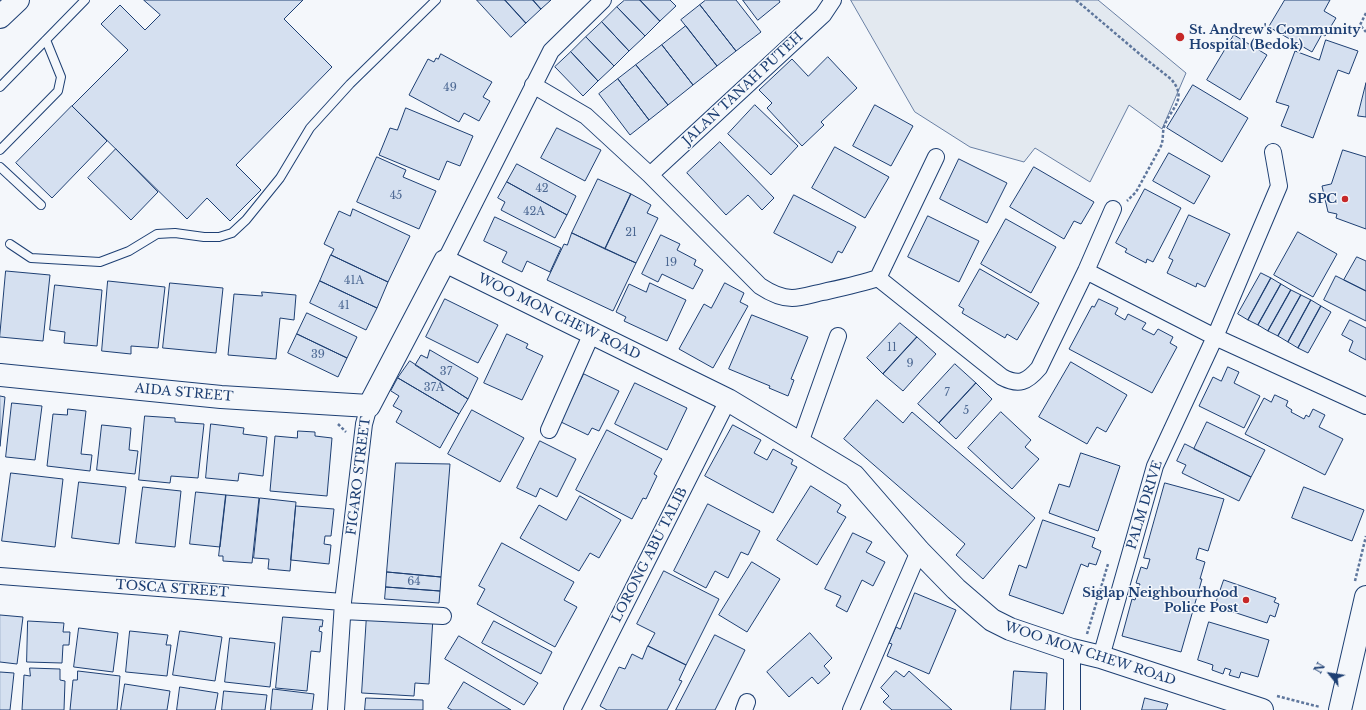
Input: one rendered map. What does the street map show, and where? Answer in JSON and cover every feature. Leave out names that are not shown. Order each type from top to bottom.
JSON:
[{"type":"street","points":[[0,17],[18,0]]},
{"type":"street","points":[[444,261],[551,51],[603,0]]},
{"type":"street","name":"JALAN TANAH PUTEH","points":[[650,176],[824,15],[833,0]]},
{"type":"street","points":[[533,85],[586,116],[650,176],[760,286],[768,292],[792,298],[867,282],[878,278],[936,157]]},
{"type":"street","name":"PALM DRIVE","points":[[1101,657],[1155,466],[1215,337],[1279,186],[1273,152]]},
{"type":"street","points":[[878,278],[1002,377],[1012,382],[1022,382],[1031,377],[1039,368],[1086,271],[1113,209]]},
{"type":"street","name":"WOO MON CHEW ROAD","points":[[444,261],[728,400],[854,476],[919,551],[956,589],[992,620],[1010,629],[1072,650],[1101,657],[1236,706],[1262,710]]},
{"type":"street","name":"FIGARO STREET","points":[[336,710],[343,607],[364,424],[369,406],[444,261]]},
{"type":"street","points":[[1086,271],[1215,337],[1366,406]]},
{"type":"street","points":[[549,430],[592,333]]},
{"type":"street","points":[[800,443],[838,336]]},
{"type":"street","name":"AIDA STREET","points":[[0,375],[221,397],[369,406]]},
{"type":"street","name":"LORONG ABU TALIB","points":[[572,710],[728,400]]},
{"type":"street","points":[[851,710],[919,551]]},
{"type":"street","name":"TOSCA STREET","points":[[0,576],[443,616]]},
{"type":"street","points":[[1340,710],[1366,597]]},
{"type":"street","points":[[1072,650],[1072,710]]},
{"type":"street","points":[[1355,710],[1366,661]]},
{"type":"lane","points":[[0,87],[85,0]]},
{"type":"lane","points":[[10,244],[31,258],[100,262],[129,251],[157,234],[175,233],[204,237],[232,233],[246,220],[280,178],[310,128],[350,84],[436,0]]},
{"type":"lane","points":[[0,150],[58,91],[61,77],[46,40]]},
{"type":"lane","points":[[0,167],[41,204]]},
{"type":"path","points":[[1076,0],[1171,79],[1179,94],[1177,105],[1165,125],[1162,145],[1139,186],[1130,199],[1117,204],[1113,209]]},
{"type":"path","points":[[1366,13],[1360,25],[1366,32]]},
{"type":"shaded area","points":[[851,0],[1098,0],[1186,73],[1162,129],[1129,105],[1090,182],[1035,148],[1024,162],[970,147],[915,112]]},
{"type":"building","points":[[144,0],[303,0],[284,19],[332,67],[236,165],[261,190],[230,221],[207,198],[187,219],[72,106],[128,50],[101,24],[120,5],[145,30],[160,15]]},
{"type":"building","points":[[477,0],[505,0],[526,23],[511,37]]},
{"type":"building","points":[[505,0],[533,0],[541,9],[526,23]]},
{"type":"building","points":[[533,0],[551,0],[541,9]]},
{"type":"building","points":[[625,0],[640,0],[660,21],[645,36],[617,7]]},
{"type":"building","points":[[640,0],[670,0],[676,6],[660,21]]},
{"type":"building","points":[[706,0],[736,0],[761,32],[736,51],[700,5]]},
{"type":"building","points":[[743,0],[779,0],[780,2],[758,20]]},
{"type":"building","points":[[1285,0],[1330,0],[1324,11],[1336,18],[1325,36],[1322,34],[1312,52],[1269,27]]},
{"type":"building","points":[[700,5],[736,51],[717,66],[681,20]]},
{"type":"building","points":[[617,7],[645,36],[629,51],[602,22]]},
{"type":"building","points":[[602,22],[629,51],[614,66],[586,37]]},
{"type":"building","points":[[686,26],[717,66],[693,85],[662,45]]},
{"type":"building","points":[[1234,35],[1267,55],[1240,100],[1207,80]]},
{"type":"building","points":[[586,37],[614,66],[598,81],[571,52]]},
{"type":"building","points":[[1326,40],[1358,51],[1349,74],[1338,70],[1313,138],[1281,126],[1289,106],[1276,102],[1295,51],[1319,60]]},
{"type":"building","points":[[662,45],[693,85],[668,105],[636,65]]},
{"type":"building","points":[[571,52],[598,81],[583,96],[555,67]]},
{"type":"building","points":[[441,54],[492,82],[483,97],[490,101],[479,121],[464,113],[459,122],[409,95],[428,59],[434,62]]},
{"type":"building","points":[[828,57],[857,88],[821,122],[824,125],[802,146],[767,108],[772,103],[759,90],[792,59],[808,76]]},
{"type":"building","points":[[636,65],[668,105],[649,120],[618,79]]},
{"type":"building","points":[[618,79],[649,120],[630,135],[599,94]]},
{"type":"building","points":[[1366,83],[1366,117],[1358,116]]},
{"type":"building","points":[[1193,85],[1248,118],[1222,162],[1167,128]]},
{"type":"building","points":[[755,105],[798,146],[771,175],[728,134]]},
{"type":"building","points":[[875,105],[913,126],[891,166],[853,146]]},
{"type":"building","points":[[72,106],[107,141],[52,198],[16,163]]},
{"type":"building","points":[[406,108],[473,136],[460,166],[447,161],[439,180],[379,155],[390,128],[397,130]]},
{"type":"building","points":[[557,128],[601,150],[585,181],[541,158]]},
{"type":"building","points":[[720,142],[774,198],[762,210],[748,195],[726,215],[687,173]]},
{"type":"building","points":[[835,147],[889,177],[865,218],[812,188]]},
{"type":"building","points":[[116,149],[158,192],[131,220],[88,178]]},
{"type":"building","name":"SPC","points":[[1343,150],[1366,157],[1366,229],[1336,218],[1337,214],[1328,212],[1322,186],[1331,184]]},
{"type":"building","points":[[1169,153],[1210,176],[1194,204],[1153,181]]},
{"type":"building","points":[[377,157],[406,170],[403,177],[436,191],[419,229],[357,202]]},
{"type":"building","points":[[959,159],[1007,183],[987,223],[940,199]]},
{"type":"building","points":[[517,164],[576,196],[567,215],[507,182]]},
{"type":"building","points":[[1034,167],[1094,202],[1081,224],[1074,221],[1064,239],[1010,207]]},
{"type":"building","points":[[598,179],[631,194],[605,249],[572,233]]},
{"type":"building","points":[[507,182],[567,215],[555,238],[501,210],[505,202],[498,198]]},
{"type":"building","points":[[1145,189],[1181,208],[1153,262],[1147,259],[1146,263],[1125,252],[1127,249],[1116,243]]},
{"type":"building","points":[[631,194],[651,205],[647,213],[658,218],[636,263],[605,249]]},
{"type":"building","points":[[794,195],[856,227],[842,253],[838,251],[832,263],[774,233]]},
{"type":"building","points":[[353,209],[410,236],[388,282],[331,255],[334,249],[324,244],[339,211],[350,216]]},
{"type":"building","points":[[1189,215],[1230,234],[1205,287],[1197,283],[1196,287],[1167,273],[1173,260],[1169,258]]},
{"type":"building","points":[[928,216],[979,241],[959,282],[908,257]]},
{"type":"building","points":[[495,217],[561,248],[550,272],[527,261],[522,272],[502,262],[507,252],[484,241]]},
{"type":"building","points":[[1006,219],[1056,247],[1031,293],[981,264]]},
{"type":"building","points":[[1298,232],[1337,254],[1313,297],[1274,275]]},
{"type":"building","points":[[572,233],[636,263],[613,311],[547,280],[564,244],[567,245]]},
{"type":"building","points":[[661,235],[680,244],[677,250],[696,260],[694,265],[703,270],[693,289],[662,274],[658,282],[642,274]]},
{"type":"building","points":[[331,255],[388,282],[377,308],[320,281]]},
{"type":"building","points":[[1357,257],[1366,261],[1366,291],[1344,280]]},
{"type":"building","points":[[980,269],[1039,303],[1017,340],[1007,334],[1005,338],[962,313],[964,309],[959,306]]},
{"type":"building","points":[[6,271],[50,275],[43,341],[0,337]]},
{"type":"building","points":[[1261,273],[1271,278],[1248,320],[1238,314]]},
{"type":"building","points":[[1336,276],[1366,291],[1366,321],[1324,300]]},
{"type":"building","points":[[1271,278],[1281,284],[1258,325],[1248,320]]},
{"type":"building","points":[[108,281],[165,287],[158,348],[131,346],[131,354],[102,351]]},
{"type":"building","points":[[320,281],[377,308],[366,330],[310,303]]},
{"type":"building","points":[[170,283],[223,288],[216,353],[163,348]]},
{"type":"building","points":[[650,283],[686,300],[667,341],[624,321],[626,317],[616,312],[629,284],[646,292]]},
{"type":"building","points":[[725,283],[744,293],[740,302],[748,306],[713,368],[679,349],[704,304],[711,308]]},
{"type":"building","points":[[1281,284],[1291,290],[1268,331],[1258,325]]},
{"type":"building","points":[[55,285],[102,290],[97,346],[64,343],[65,332],[50,330]]},
{"type":"building","points":[[1291,290],[1301,295],[1278,336],[1268,331]]},
{"type":"building","points":[[262,292],[296,295],[294,320],[280,318],[276,359],[228,355],[234,294],[262,296]]},
{"type":"building","points":[[1301,295],[1311,300],[1288,342],[1278,336]]},
{"type":"building","points":[[445,299],[498,325],[478,363],[426,337]]},
{"type":"building","points":[[1099,299],[1118,308],[1115,314],[1125,320],[1128,314],[1146,323],[1142,329],[1154,335],[1158,329],[1173,337],[1170,343],[1177,347],[1152,393],[1069,349],[1092,306],[1094,307]]},
{"type":"building","points":[[1311,300],[1321,306],[1298,348],[1288,342]]},
{"type":"building","points":[[1321,306],[1331,312],[1308,353],[1298,348]]},
{"type":"building","points":[[307,313],[357,337],[347,358],[297,334]]},
{"type":"building","points":[[752,315],[808,337],[791,379],[794,380],[788,396],[769,388],[770,386],[729,369]]},
{"type":"building","points":[[1350,320],[1366,328],[1366,360],[1349,351],[1353,341],[1342,335]]},
{"type":"building","points":[[900,323],[917,337],[883,374],[867,358]]},
{"type":"building","points":[[297,334],[347,358],[338,377],[288,353]]},
{"type":"building","points":[[507,334],[528,344],[526,348],[543,356],[522,400],[484,383]]},
{"type":"building","points":[[917,337],[936,354],[903,391],[883,374]]},
{"type":"building","points":[[430,350],[478,378],[468,399],[415,365],[421,355],[427,358]]},
{"type":"building","points":[[410,361],[468,399],[459,414],[398,378]]},
{"type":"building","points":[[1071,362],[1127,395],[1106,432],[1097,427],[1087,444],[1039,417]]},
{"type":"building","points":[[955,364],[976,383],[939,423],[918,404]]},
{"type":"building","points":[[1228,367],[1239,372],[1234,383],[1260,396],[1244,428],[1199,406],[1213,377],[1221,381]]},
{"type":"building","points":[[584,374],[619,391],[599,431],[592,428],[588,435],[561,422]]},
{"type":"building","points":[[398,378],[459,414],[440,448],[396,422],[402,411],[393,406],[399,396],[391,391]]},
{"type":"building","points":[[635,383],[687,408],[667,450],[615,424]]},
{"type":"building","points":[[976,383],[992,399],[956,439],[939,423]]},
{"type":"building","points":[[1275,395],[1288,401],[1286,406],[1292,410],[1291,412],[1304,419],[1306,415],[1309,417],[1313,409],[1325,415],[1319,427],[1343,439],[1325,475],[1245,434],[1264,398],[1271,402]]},
{"type":"building","points":[[0,396],[5,397],[0,446]]},
{"type":"building","points":[[877,400],[903,423],[912,412],[1035,518],[983,579],[956,555],[965,544],[844,439]]},
{"type":"building","points":[[12,403],[42,406],[35,460],[6,457]]},
{"type":"building","points":[[68,409],[86,411],[81,454],[92,455],[90,471],[47,466],[53,414],[67,415]]},
{"type":"building","points":[[472,410],[524,438],[500,482],[448,454]]},
{"type":"building","points":[[1001,412],[1031,440],[1025,447],[1039,459],[1012,489],[968,448]]},
{"type":"building","points":[[145,416],[175,418],[175,422],[204,424],[198,478],[171,476],[170,483],[139,480]]},
{"type":"building","points":[[1207,422],[1265,450],[1251,477],[1194,449]]},
{"type":"building","points":[[211,424],[244,428],[243,434],[267,437],[263,476],[239,473],[238,481],[206,478]]},
{"type":"building","points":[[102,425],[131,428],[129,450],[138,451],[135,474],[97,470]]},
{"type":"building","points":[[733,425],[761,440],[754,453],[767,460],[773,449],[793,460],[791,464],[797,467],[773,513],[705,476]]},
{"type":"building","points":[[607,430],[662,459],[654,474],[657,476],[646,499],[643,498],[632,519],[576,490]]},
{"type":"building","points":[[298,431],[315,432],[315,436],[332,438],[327,496],[270,491],[275,436],[297,438]]},
{"type":"building","points":[[540,441],[576,459],[557,497],[540,488],[536,497],[517,488]]},
{"type":"building","points":[[1185,444],[1251,477],[1239,501],[1182,473],[1186,465],[1177,461]]},
{"type":"building","points":[[1081,453],[1120,466],[1098,531],[1049,513],[1059,484],[1069,487]]},
{"type":"building","points":[[396,463],[450,464],[441,577],[387,572]]},
{"type":"building","points":[[11,473],[63,479],[55,547],[2,541]]},
{"type":"building","points":[[79,482],[126,487],[119,544],[72,538]]},
{"type":"building","points":[[1165,483],[1224,499],[1208,551],[1199,548],[1196,559],[1205,562],[1200,579],[1202,579],[1181,652],[1122,636],[1132,599],[1135,600],[1140,584],[1136,583],[1141,567],[1147,569],[1150,559],[1144,558]]},
{"type":"building","points":[[811,486],[841,505],[837,512],[846,517],[817,565],[777,540]]},
{"type":"building","points":[[143,487],[181,491],[175,547],[136,543]]},
{"type":"building","points":[[1304,487],[1364,510],[1352,541],[1292,518]]},
{"type":"building","points":[[196,492],[226,495],[220,547],[190,544]]},
{"type":"building","points":[[226,495],[259,498],[252,563],[223,561],[223,556],[219,556]]},
{"type":"building","points":[[580,496],[621,520],[599,558],[590,553],[579,571],[520,538],[539,505],[566,520]]},
{"type":"building","points":[[260,498],[296,502],[290,571],[268,569],[269,559],[254,558]]},
{"type":"building","points":[[708,504],[760,531],[748,555],[741,552],[728,578],[715,571],[706,588],[674,571]]},
{"type":"building","points":[[296,506],[334,509],[331,536],[325,536],[324,544],[331,545],[329,564],[291,560]]},
{"type":"building","points":[[1043,520],[1095,538],[1092,547],[1101,551],[1096,565],[1089,563],[1088,567],[1081,564],[1063,614],[1009,595],[1019,565],[1026,568]]},
{"type":"building","points":[[853,533],[872,542],[866,552],[885,562],[873,586],[862,580],[847,612],[836,606],[841,596],[825,589]]},
{"type":"building","points":[[502,543],[574,582],[564,600],[577,607],[555,647],[477,604],[485,589],[479,586]]},
{"type":"building","points":[[752,562],[780,579],[747,632],[719,615]]},
{"type":"building","points":[[664,571],[719,599],[686,665],[648,646],[655,633],[637,624]]},
{"type":"building","points":[[387,572],[441,577],[440,591],[386,587]]},
{"type":"building","name":"Siglap Neighbourhood Police Post","points":[[1224,580],[1276,598],[1274,602],[1279,604],[1275,617],[1270,615],[1267,623],[1215,606]]},
{"type":"building","points":[[386,587],[440,591],[439,603],[385,599]]},
{"type":"building","points":[[915,593],[956,610],[929,674],[887,656],[892,644],[889,643],[896,627],[900,629]]},
{"type":"building","points":[[367,614],[433,617],[429,684],[415,683],[414,696],[362,693]]},
{"type":"building","points":[[0,615],[23,617],[17,664],[0,662]]},
{"type":"building","points":[[283,617],[323,620],[322,627],[320,626],[319,631],[322,632],[320,652],[311,651],[307,691],[276,688]]},
{"type":"building","points":[[28,621],[64,623],[63,632],[70,632],[69,645],[63,645],[62,663],[27,662]]},
{"type":"building","points":[[494,621],[552,652],[541,674],[482,643]]},
{"type":"building","points":[[1209,622],[1269,640],[1258,677],[1241,672],[1239,678],[1229,675],[1231,670],[1225,668],[1223,674],[1212,670],[1213,665],[1198,660]]},
{"type":"building","points":[[79,628],[118,633],[113,672],[74,667]]},
{"type":"building","points":[[130,631],[168,635],[166,645],[171,645],[167,676],[126,672]]},
{"type":"building","points":[[180,631],[222,637],[215,681],[173,675]]},
{"type":"building","points":[[810,633],[832,658],[824,666],[830,673],[818,684],[812,677],[789,697],[767,672]]},
{"type":"building","points":[[715,635],[745,650],[715,710],[676,710]]},
{"type":"building","points":[[459,636],[538,683],[524,705],[445,659]]},
{"type":"building","points":[[230,638],[275,643],[270,687],[225,682]]},
{"type":"building","points":[[648,646],[686,665],[679,680],[682,681],[667,710],[607,710],[600,706],[619,667],[625,669],[632,654],[642,659]]},
{"type":"building","points":[[30,668],[60,669],[60,680],[65,681],[64,710],[22,710],[24,675],[30,676]]},
{"type":"building","points":[[78,671],[120,676],[117,710],[70,710],[73,680],[77,680]]},
{"type":"building","points":[[896,671],[904,677],[909,671],[952,710],[892,710],[883,702],[889,696],[881,688]]},
{"type":"building","points":[[1014,671],[1047,673],[1045,710],[1011,710]]},
{"type":"building","points":[[0,672],[14,673],[10,710],[0,710]]},
{"type":"building","points":[[464,682],[511,710],[452,710],[448,708]]},
{"type":"building","points":[[125,684],[170,691],[167,710],[121,710]]},
{"type":"building","points":[[180,687],[218,693],[215,710],[177,710]]},
{"type":"building","points":[[273,689],[314,694],[312,710],[271,710]]},
{"type":"building","points":[[224,691],[267,695],[265,710],[222,710]]},
{"type":"building","points":[[366,698],[423,700],[423,710],[365,710]]},
{"type":"building","points":[[1145,698],[1168,704],[1166,710],[1142,710]]},
{"type":"place","name":"St. Andrew's Community Hospital (Bedok)","points":[[1180,37]]},
{"type":"place","name":"SPC","points":[[1345,199]]},
{"type":"place","name":"Siglap Neighbourhood Police Post","points":[[1246,600]]}]
